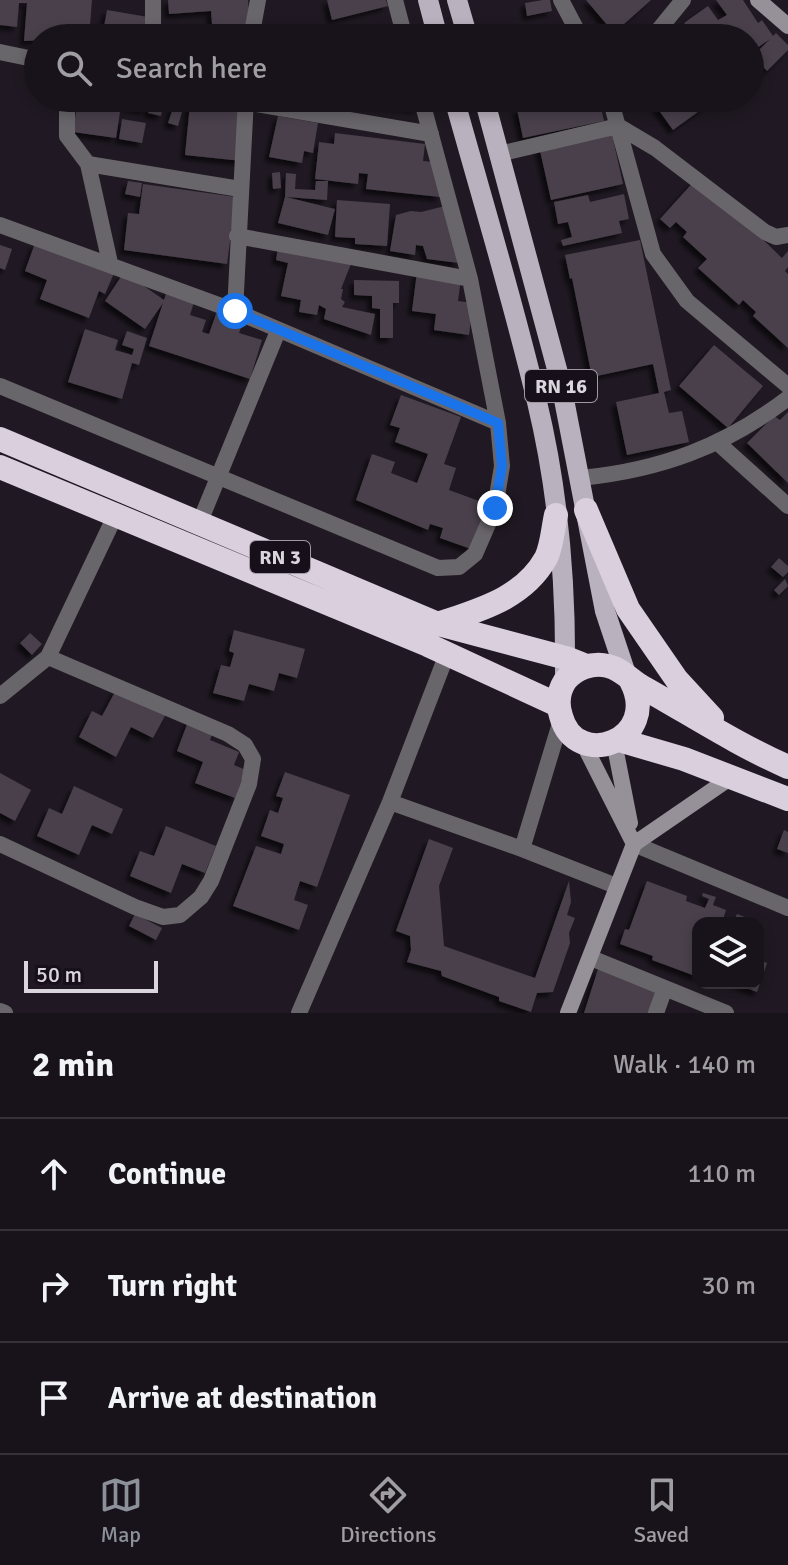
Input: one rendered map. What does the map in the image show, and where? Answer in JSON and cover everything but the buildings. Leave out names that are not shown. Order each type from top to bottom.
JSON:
[{"type":"highway","name":"RN 3","points":[[0,439],[438,624],[572,669]]},
{"type":"highway","name":"RN 3","points":[[0,467],[447,654],[560,712]]},
{"type":"highway","points":[[586,510],[628,609],[677,680],[727,734]]},
{"type":"highway","points":[[438,624],[499,604],[521,588],[547,556],[556,515]]},
{"type":"highway","points":[[788,767],[611,666],[572,669],[560,712],[566,729],[583,743],[601,745],[617,741],[684,759],[788,799]]},
{"type":"highway","points":[[617,741],[634,724],[638,714],[639,702],[629,679]]},
{"type":"main road","points":[[428,0],[434,24]]},
{"type":"main road","points":[[457,0],[464,24]]},
{"type":"main road","points":[[758,0],[788,26]]},
{"type":"main road","name":"RN 16","points":[[458,112],[537,402],[556,515],[572,669]]},
{"type":"main road","name":"RN 16","points":[[488,112],[561,384],[605,611],[629,679]]},
{"type":"main road","points":[[617,741],[634,844]]},
{"type":"main road","points":[[583,743],[634,844]]},
{"type":"main road","points":[[568,1013],[634,844],[733,776]]},
{"type":"street","points":[[153,0],[153,24]]},
{"type":"street","points":[[254,24],[258,0]]},
{"type":"street","points":[[395,0],[401,24]]},
{"type":"street","points":[[561,0],[574,24]]},
{"type":"street","points":[[663,24],[683,0]]},
{"type":"street","points":[[0,52],[24,57]]},
{"type":"street","points":[[67,112],[67,136],[88,164],[110,263]]},
{"type":"street","points":[[235,311],[245,112]]},
{"type":"street","points":[[311,112],[431,134]]},
{"type":"street","points":[[0,386],[438,568],[459,567],[475,554],[495,508],[502,466],[498,423],[470,279],[425,112]]},
{"type":"street","points":[[614,112],[653,254],[687,301],[788,386]]},
{"type":"street","points":[[499,154],[618,126],[690,174],[765,232],[776,237],[788,235]]},
{"type":"street","points":[[88,164],[240,189]]},
{"type":"street","points":[[0,225],[235,311],[498,423]]},
{"type":"street","points":[[237,236],[470,279]]},
{"type":"street","points":[[199,524],[278,331]]},
{"type":"street","points":[[581,478],[625,474],[660,465],[756,423],[788,398]]},
{"type":"street","points":[[717,442],[788,506]]},
{"type":"street","points":[[0,696],[48,657],[116,514]]},
{"type":"street","points":[[299,1013],[390,802],[447,654]]},
{"type":"street","points":[[0,844],[135,907],[163,917],[180,915],[201,897],[211,881],[249,784],[253,759],[245,745],[228,734],[48,657]]},
{"type":"street","points":[[522,849],[560,712]]},
{"type":"street","points":[[390,802],[616,886]]},
{"type":"street","points":[[634,844],[788,908]]},
{"type":"street","points":[[591,958],[726,1013]]},
{"type":"street","points":[[656,1013],[665,988]]},
{"type":"route","points":[[235,311],[498,423],[502,466],[495,508]]}]
